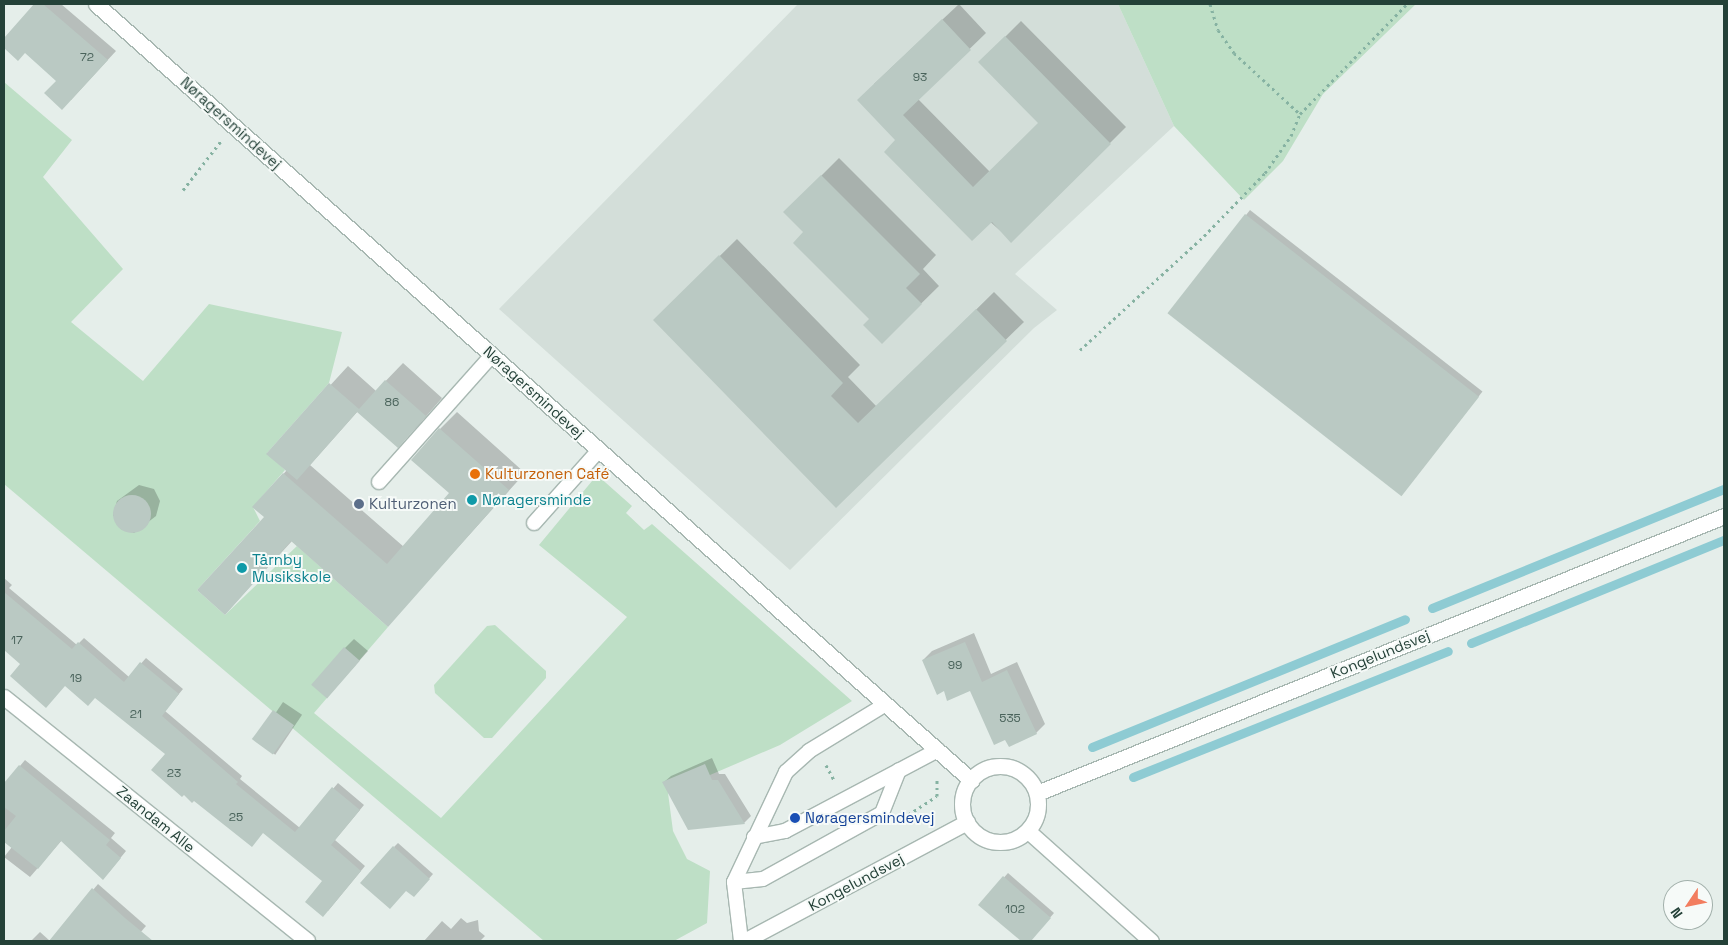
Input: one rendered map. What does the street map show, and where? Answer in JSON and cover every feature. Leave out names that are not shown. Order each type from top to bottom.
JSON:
[{"type":"street","name":"Nøragersmindevej","points":[[96,4],[971,780]]},
{"type":"street","name":"Kongelundsvej","points":[[1037,793],[1724,516]]},
{"type":"street","name":"Zaandam Alle","points":[[4,697],[307,941]]},
{"type":"street","points":[[994,766],[1008,767],[1031,781],[1037,793],[1036,819],[1028,831],[1010,840],[988,840],[976,833],[967,822],[963,800],[971,780],[994,766]]},
{"type":"street","name":"Kongelundsvej","points":[[743,941],[967,822]]},
{"type":"street","points":[[1028,831],[1151,941]]},
{"type":"lane","points":[[379,482],[492,354]]},
{"type":"lane","points":[[534,523],[599,450]]},
{"type":"lane","points":[[743,941],[734,882],[786,772],[809,751],[886,704]]},
{"type":"lane","points":[[754,837],[785,830],[938,750]]},
{"type":"lane","points":[[734,882],[763,879],[882,813],[899,770]]},
{"type":"path","points":[[1210,4],[1218,30],[1234,53],[1300,114]]},
{"type":"path","points":[[1080,350],[1204,236],[1265,173],[1291,136],[1300,114],[1407,4]]},
{"type":"path","points":[[183,190],[233,125]]},
{"type":"path","points":[[895,822],[937,796],[938,779],[934,776]]},
{"type":"shaded area","points":[[798,4],[1118,4],[1174,126],[1015,274],[1057,310],[1034,328],[790,570],[499,309]]},
{"type":"green space","points":[[1118,4],[1416,4],[1323,94],[1283,161],[1244,200],[1174,126]]},
{"type":"green space","points":[[4,82],[72,140],[43,177],[123,269],[71,322],[143,381],[209,304],[342,332],[329,383],[267,453],[285,470],[253,507],[260,521],[197,590],[225,615],[297,546],[388,627],[314,713],[441,818],[627,617],[539,545],[597,475],[632,506],[626,513],[644,530],[652,524],[852,701],[780,745],[668,793],[673,831],[687,859],[710,871],[707,923],[674,941],[544,941],[4,484]]},
{"type":"green space","points":[[495,625],[546,671],[546,678],[492,738],[484,738],[435,693],[434,685],[487,626]]},
{"type":"building","points":[[34,4],[43,4],[108,60],[62,110],[44,93],[56,81],[25,53],[18,61],[4,48],[4,38]]},
{"type":"building","points":[[942,19],[971,50],[903,115],[973,187],[1038,123],[978,62],[1005,36],[1111,144],[1011,243],[992,222],[972,241],[884,152],[895,140],[857,100]]},
{"type":"building","points":[[821,175],[920,274],[906,288],[922,304],[882,344],[863,325],[869,319],[793,243],[803,232],[783,212]]},
{"type":"building","points":[[1245,214],[1479,397],[1401,496],[1167,313]]},
{"type":"building","points":[[719,255],[843,383],[831,396],[858,423],[976,309],[1007,341],[836,508],[653,320]]},
{"type":"building","points":[[385,380],[426,416],[398,448],[357,412],[297,480],[266,454],[329,383],[359,409]]},
{"type":"building","name":"Nøragersminde","points":[[439,428],[509,490],[388,627],[291,541],[225,615],[197,590],[264,517],[252,507],[283,473],[387,564],[449,493],[411,460]]},
{"type":"building","points":[[132,495],[146,500],[151,514],[146,528],[132,533],[118,528],[113,514],[118,500]]},
{"type":"building","points":[[4,592],[72,649],[78,642],[124,682],[140,662],[179,694],[162,716],[238,782],[236,784],[295,832],[332,787],[360,810],[331,845],[361,871],[323,917],[305,902],[322,881],[263,833],[252,847],[194,801],[192,803],[184,795],[182,797],[151,770],[165,754],[95,698],[88,706],[65,686],[46,708],[10,676],[20,664],[4,650]]},
{"type":"building","points":[[965,642],[982,682],[1007,670],[1037,734],[1009,747],[1005,740],[994,745],[970,691],[947,701],[944,691],[937,695],[922,660]]},
{"type":"building","points":[[344,647],[360,661],[327,699],[311,685]]},
{"type":"building","points":[[273,710],[294,725],[273,754],[252,739]]},
{"type":"building","points":[[705,764],[712,780],[718,780],[745,824],[688,830],[662,782]]},
{"type":"building","points":[[19,765],[110,840],[106,845],[121,858],[103,880],[61,841],[38,869],[4,842],[4,831],[16,816],[4,807],[4,783]]},
{"type":"building","points":[[393,846],[430,879],[414,897],[406,891],[390,909],[360,883]]},
{"type":"building","points":[[1003,876],[1051,918],[1031,941],[1021,941],[978,905]]},
{"type":"building","points":[[92,888],[125,918],[153,941],[49,941]]},
{"type":"waterway","points":[[1432,608],[1724,489]]},
{"type":"waterway","points":[[1471,643],[1724,540]]},
{"type":"waterway","points":[[1092,747],[1405,619]]},
{"type":"waterway","points":[[1133,777],[1448,651]]},
{"type":"place","name":"Kulturzonen Café","points":[[475,474]]},
{"type":"place","name":"Nøragersminde","points":[[472,500]]},
{"type":"place","name":"Kulturzonen","points":[[359,504]]},
{"type":"place","name":"Tårnby Musikskole","points":[[242,568]]},
{"type":"place","name":"Nøragersmindevej","points":[[795,818]]}]
